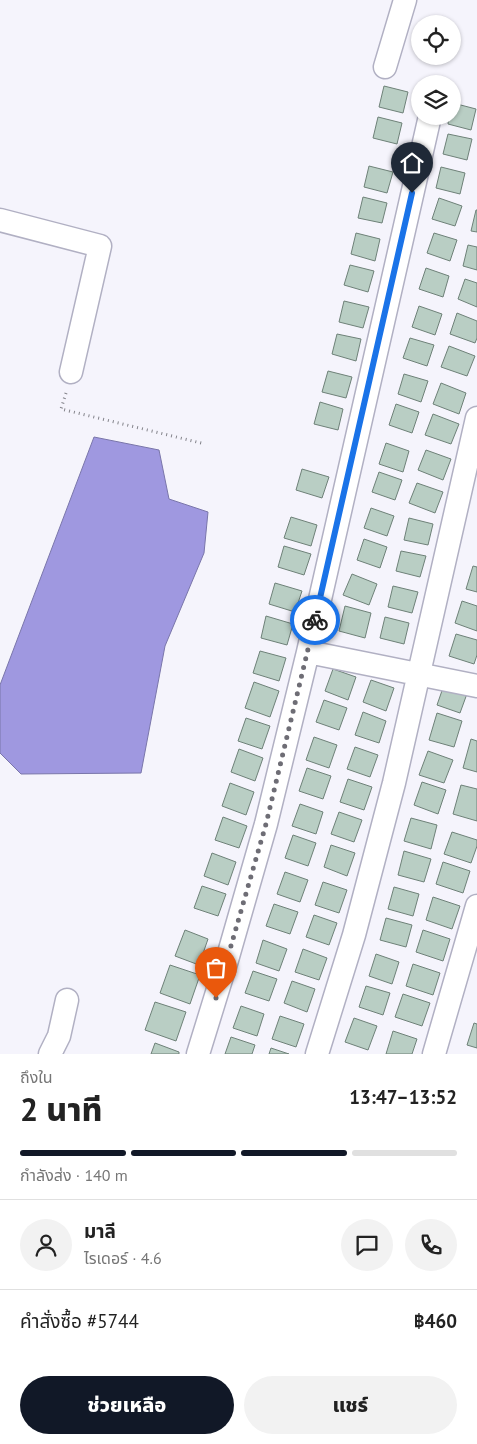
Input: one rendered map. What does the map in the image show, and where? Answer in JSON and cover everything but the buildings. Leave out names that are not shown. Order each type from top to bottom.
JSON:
[{"type":"street","points":[[385,67],[405,0]]},
{"type":"street","points":[[198,1054],[266,824],[308,652],[428,125]]},
{"type":"street","points":[[0,220],[100,246],[71,372]]},
{"type":"street","points":[[317,1054],[354,936],[394,783],[477,418]]},
{"type":"street","points":[[308,652],[477,686]]},
{"type":"street","points":[[434,1054],[477,906]]},
{"type":"street","points":[[50,1054],[59,1036],[67,1000]]},
{"type":"path","points":[[71,372],[61,409],[205,444]]},
{"type":"shaded area","points":[[94,437],[159,450],[169,499],[208,512],[204,553],[165,646],[141,773],[21,774],[0,753],[0,685]]},
{"type":"way so far","points":[[216,998],[266,824],[315,620]]},
{"type":"route","points":[[315,620],[412,193]]}]
